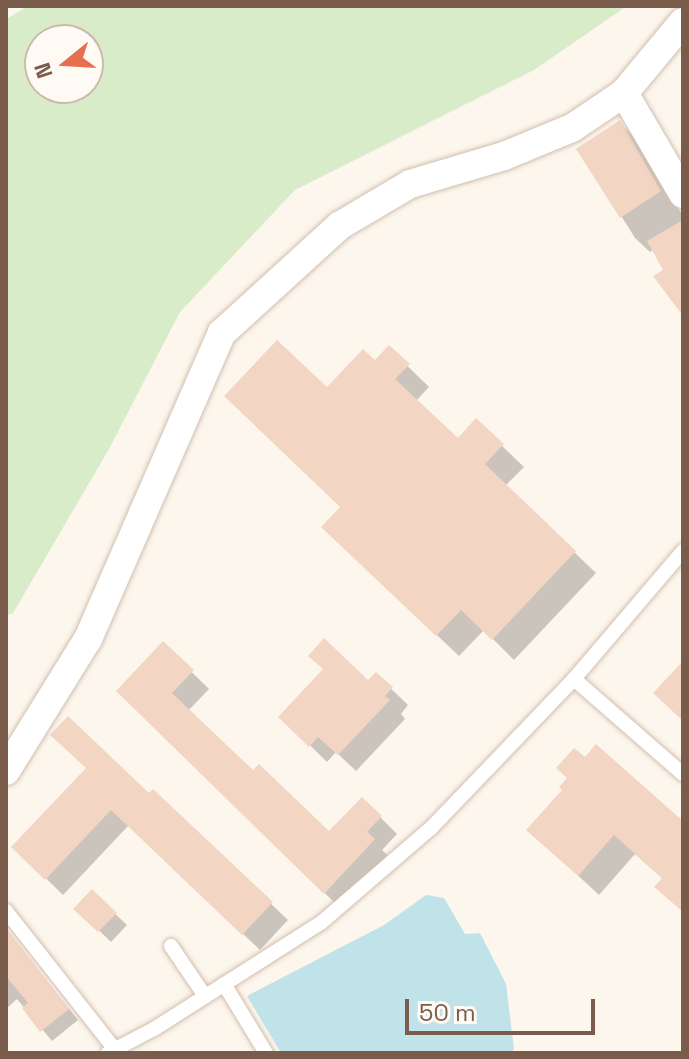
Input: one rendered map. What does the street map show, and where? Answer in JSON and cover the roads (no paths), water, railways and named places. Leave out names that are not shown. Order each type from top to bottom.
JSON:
[{"type":"street","points":[[8,761],[88,639],[222,333],[339,226],[410,184],[504,156],[572,128],[624,93],[683,22]]},
{"type":"street","points":[[624,93],[683,194]]},
{"type":"lane","points":[[6,911],[111,1051],[322,922],[431,828],[574,679],[683,551]]},
{"type":"lane","points":[[574,679],[683,774]]},
{"type":"lane","points":[[171,946],[205,996]]},
{"type":"lane","points":[[224,984],[266,1053]]},
{"type":"water","points":[[426,895],[444,898],[465,934],[480,933],[506,984],[514,1049],[511,1053],[281,1053],[247,996],[384,925]]}]
